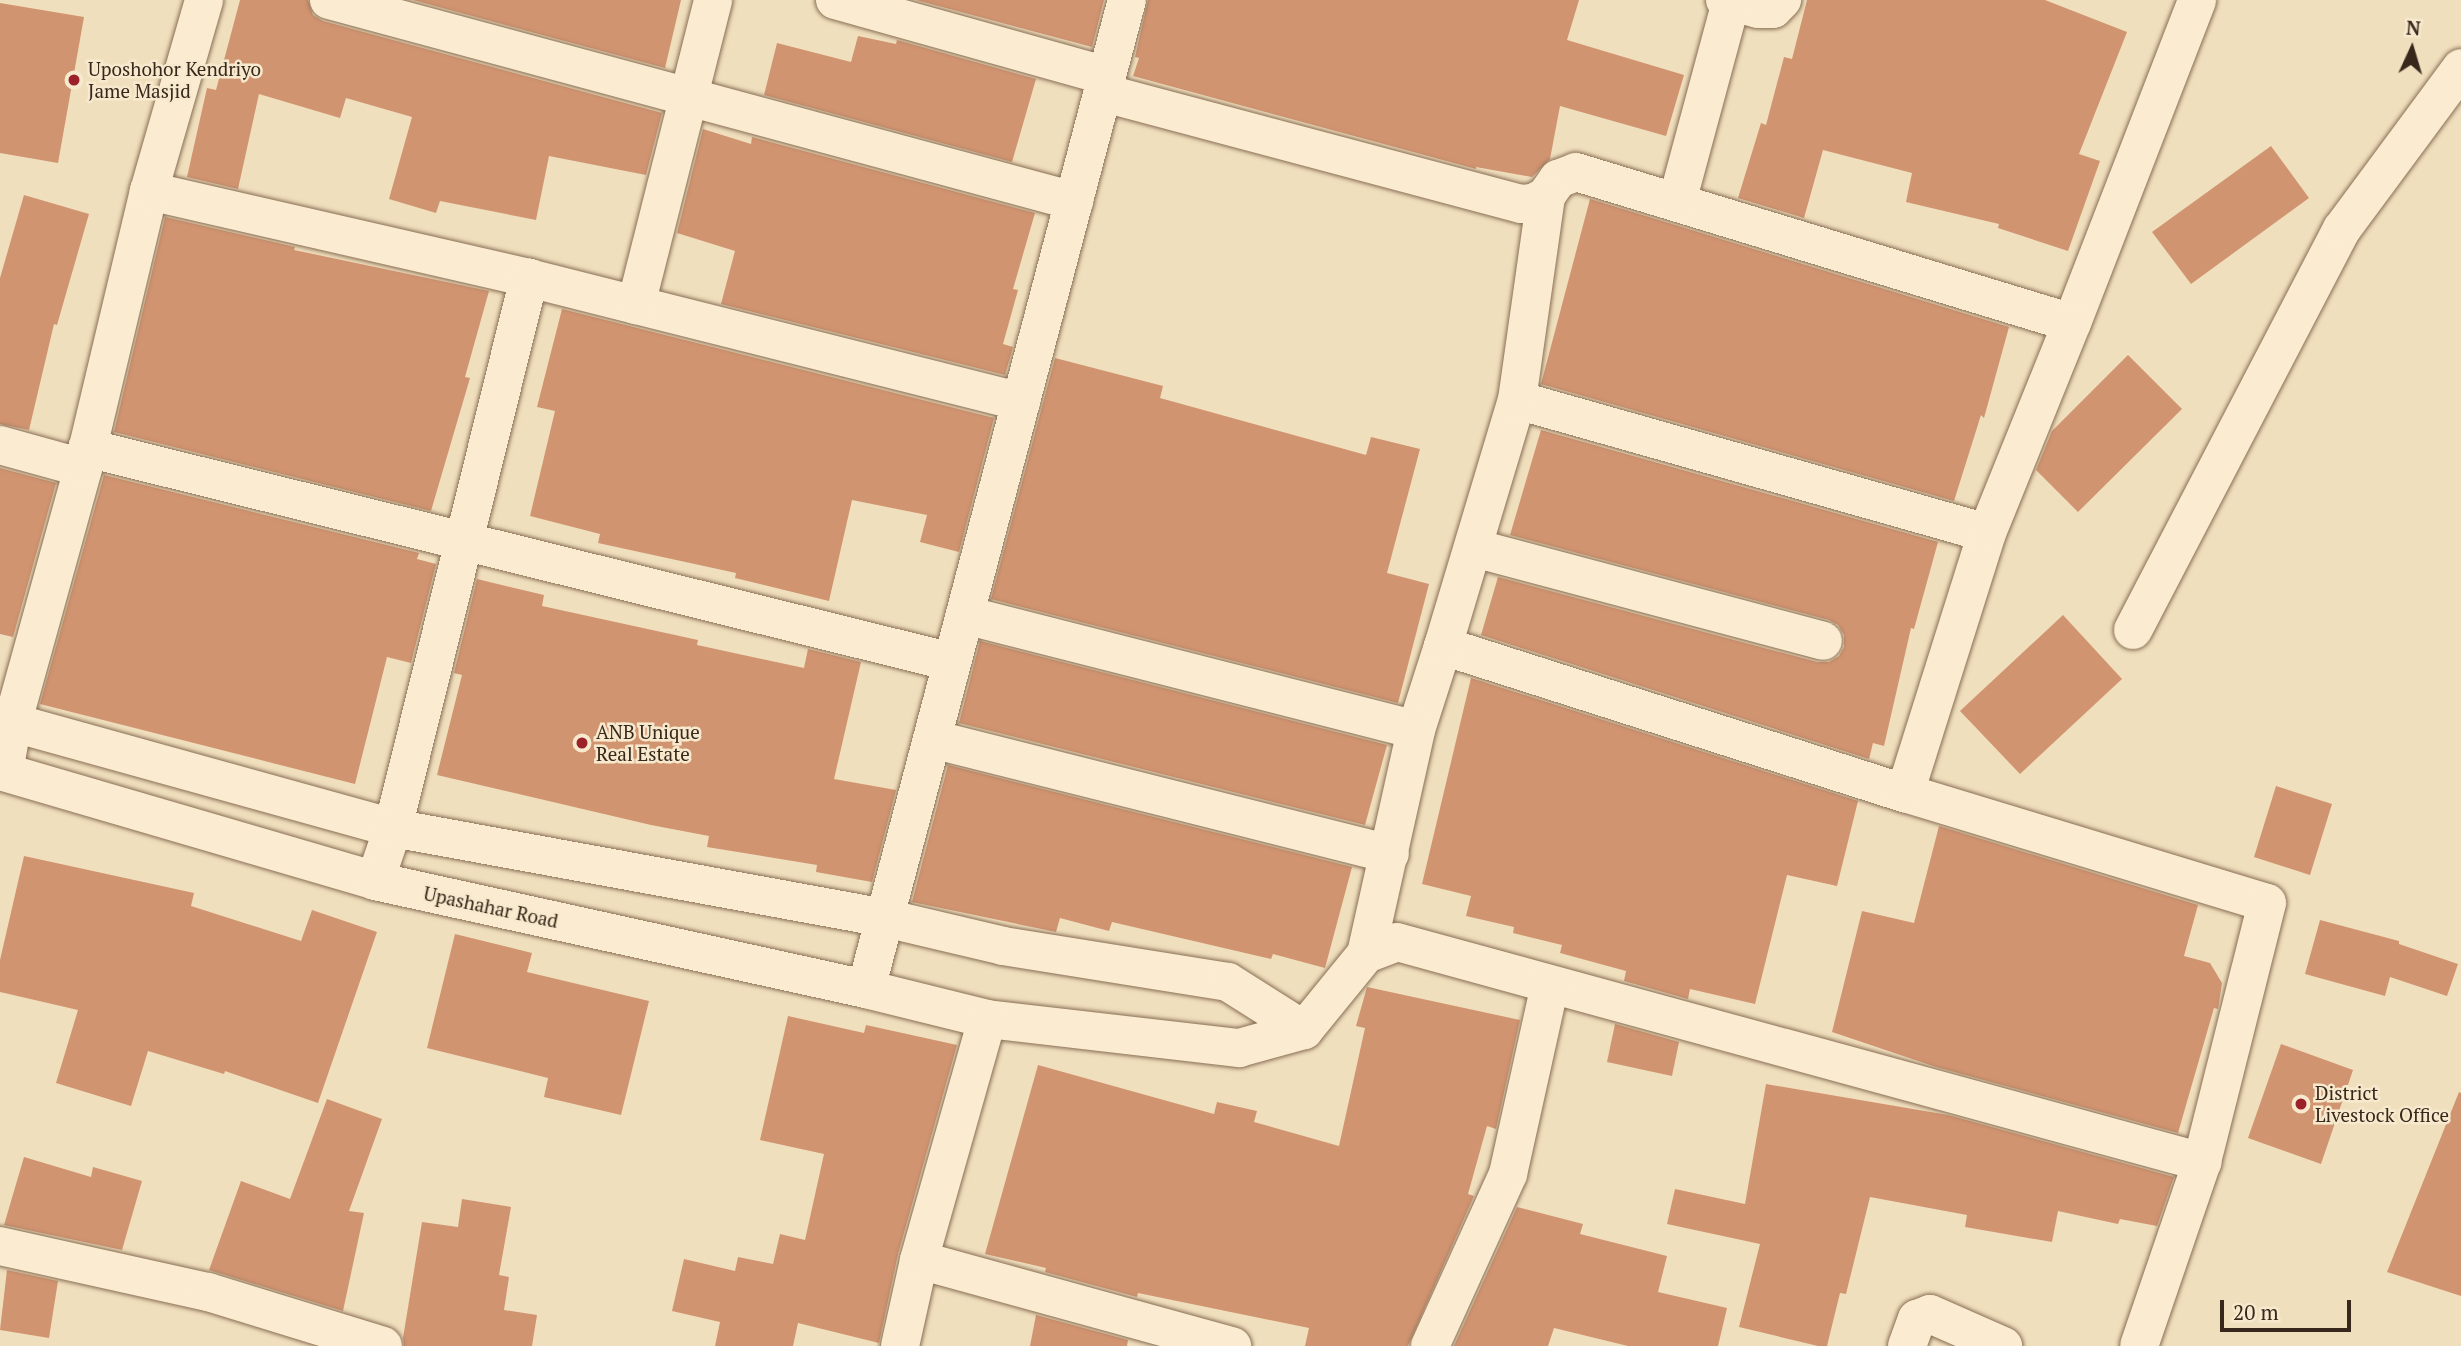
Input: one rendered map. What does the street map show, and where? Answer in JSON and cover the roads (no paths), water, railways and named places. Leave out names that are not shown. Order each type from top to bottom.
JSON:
[{"type":"street","points":[[2,772],[7,720],[85,458],[149,191],[204,0]]},
{"type":"street","points":[[329,0],[1073,201]]},
{"type":"street","points":[[636,305],[713,0]]},
{"type":"street","points":[[835,0],[1105,85],[1521,204],[1533,203],[1546,196],[1558,179],[1576,172],[2072,323]]},
{"type":"street","points":[[866,989],[1127,0]]},
{"type":"street","points":[[1677,202],[1728,1],[1773,9],[1782,0]]},
{"type":"street","points":[[1905,793],[1987,533],[2072,323],[2197,0]]},
{"type":"street","points":[[2133,630],[2342,229],[2461,68]]},
{"type":"street","points":[[149,191],[529,278],[1021,402]]},
{"type":"street","points":[[7,720],[393,828],[885,918],[1003,946],[1228,982],[1304,1030],[1366,954],[1416,730],[1474,548],[1517,400],[1546,196]]},
{"type":"street","points":[[375,881],[393,828],[462,540],[529,278]]},
{"type":"street","points":[[1517,400],[1987,533]]},
{"type":"street","points":[[0,445],[85,458],[462,540],[952,662]]},
{"type":"street","points":[[1474,548],[1823,641]]},
{"type":"street","points":[[965,615],[1416,730]]},
{"type":"street","points":[[1443,646],[1905,793],[2267,903],[2202,1162],[2138,1346]]},
{"type":"street","points":[[932,738],[1390,854]]},
{"type":"street","name":"Upashahar Road","points":[[2,772],[375,881],[866,989],[987,1019],[1239,1048],[1304,1030]]},
{"type":"street","points":[[1366,954],[1397,942],[2202,1162]]},
{"type":"street","points":[[1430,1346],[1508,1174],[1550,985]]},
{"type":"street","points":[[900,1346],[919,1260],[987,1019]]},
{"type":"street","points":[[0,1246],[208,1292],[383,1346]]},
{"type":"street","points":[[919,1260],[1232,1346]]},
{"type":"street","points":[[1907,1346],[1917,1319],[1930,1314],[2003,1346]]},
{"type":"place","name":"Uposhohor Kendriyo Jame Masjid","points":[[74,80]]},
{"type":"place","name":"ANB Unique Real Estate","points":[[582,743]]},
{"type":"place","name":"District Livestock Office","points":[[2301,1104]]}]
